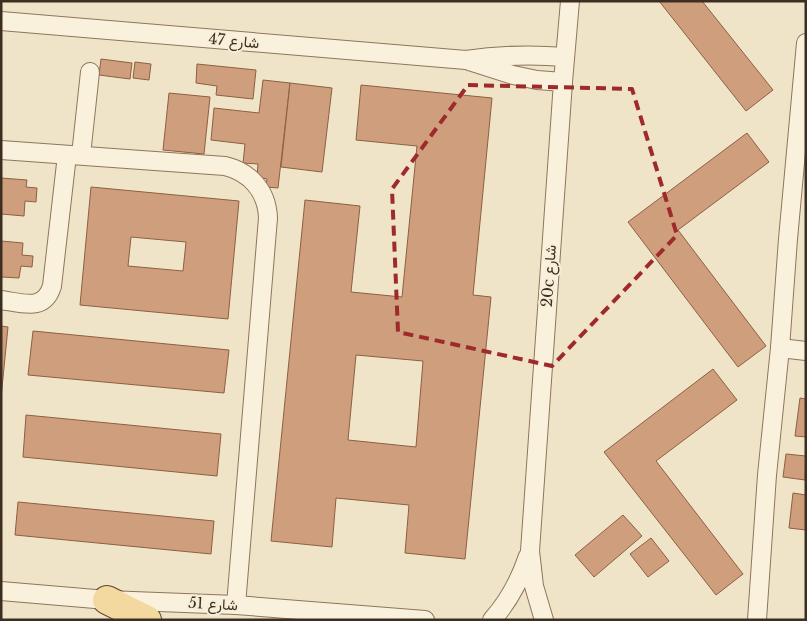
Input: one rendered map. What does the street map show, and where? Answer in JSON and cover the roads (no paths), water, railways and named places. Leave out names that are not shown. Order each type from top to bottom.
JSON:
[{"type":"main road","points":[[107,600],[147,620]]},
{"type":"street","name":"20c شارع","points":[[544,620],[534,586],[530,551],[570,1]]},
{"type":"street","name":"شارع 47","points":[[1,21],[466,60],[513,76],[563,82]]},
{"type":"street","points":[[757,620],[767,475],[780,348],[788,239],[803,114],[806,43]]},
{"type":"street","name":"شارع 47","points":[[466,60],[490,56],[538,54],[565,57]]},
{"type":"street","points":[[1,300],[33,304],[42,302],[49,295],[90,72]]},
{"type":"street","points":[[1,150],[224,166],[235,168],[245,174],[265,197],[268,207],[268,218],[236,605]]},
{"type":"street","points":[[780,348],[806,351]]},
{"type":"street","name":"20c شارع","points":[[492,620],[518,583],[530,551]]},
{"type":"street","name":"شارع 51","points":[[1,591],[107,600],[236,605],[350,617],[425,620]]}]
